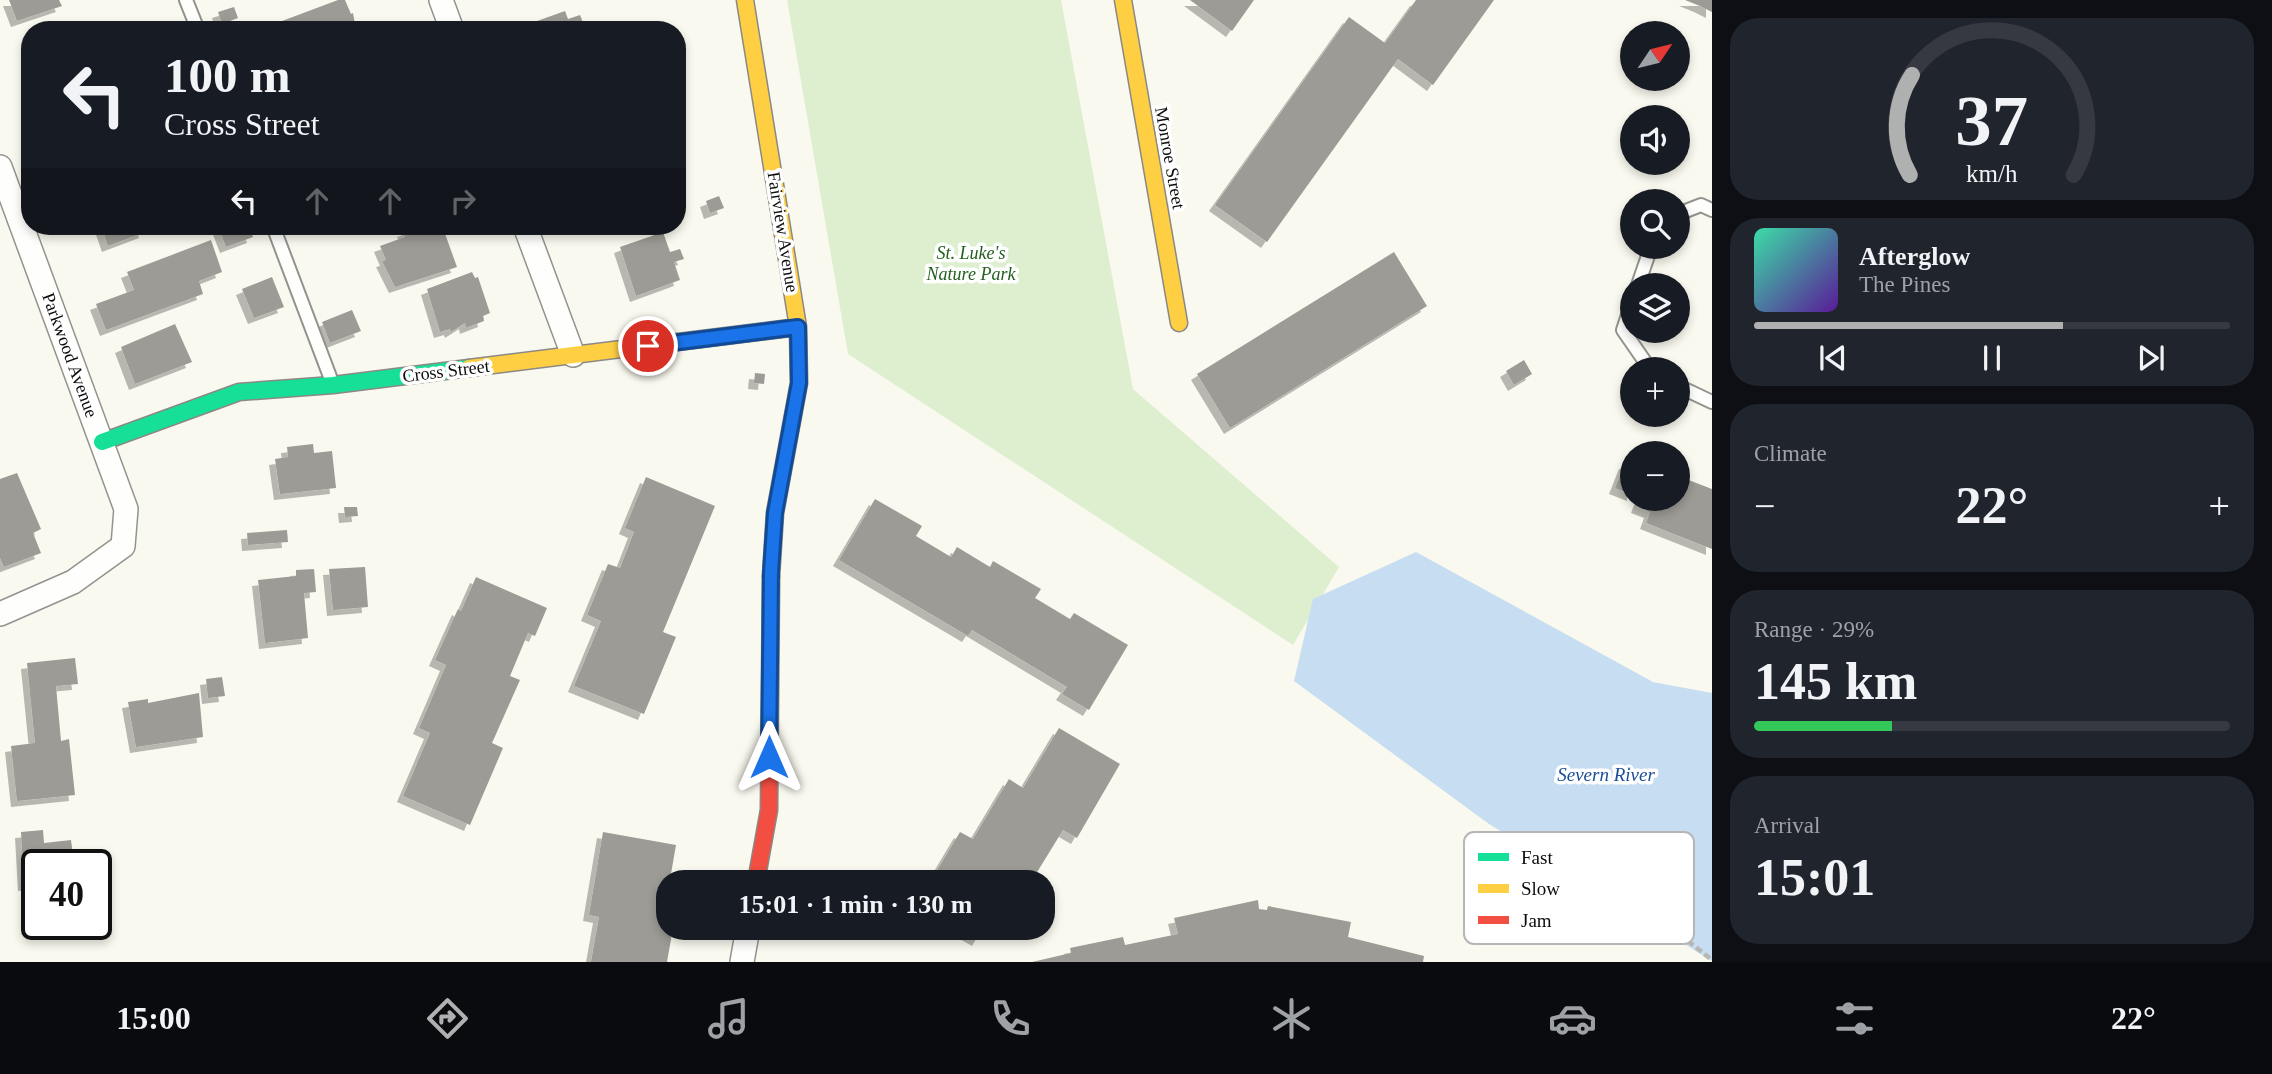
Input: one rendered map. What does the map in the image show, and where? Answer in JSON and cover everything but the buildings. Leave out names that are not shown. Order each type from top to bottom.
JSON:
[{"type":"street","points":[[441,0],[449,21]]},
{"type":"street","name":"Fairview Avenue","points":[[746,0],[798,327],[799,383],[777,502],[771,560],[769,810],[758,870]]},
{"type":"street","name":"Monroe Street","points":[[1123,0],[1179,323]]},
{"type":"street","name":"Parkwood Avenue","points":[[0,167],[21,224]]},
{"type":"street","name":"Parkwood Avenue","points":[[0,614],[73,582],[123,546],[126,509],[25,235]]},
{"type":"street","points":[[528,235],[573,355]]},
{"type":"street","name":"Cross Street","points":[[102,442],[239,392],[333,385],[798,327]]},
{"type":"street","points":[[742,962],[746,940]]},
{"type":"lane","points":[[187,0],[195,21]]},
{"type":"lane","points":[[1690,209],[1701,205],[1712,210]]},
{"type":"lane","points":[[275,235],[333,385]]},
{"type":"lane","points":[[1690,392],[1712,402]]},
{"type":"path","points":[[1692,944],[1712,960]]},
{"type":"green space","name":"St. Luke's Nature Park","points":[[787,0],[1061,0],[1133,389],[1339,567],[1293,645],[848,354]]},
{"type":"water","name":"Severn River","points":[[1416,552],[1653,682],[1712,693],[1712,961],[1684,944],[1694,944],[1694,832],[1502,832],[1294,681],[1313,599]]},
{"type":"traffic: fast","points":[[102,442],[239,392],[333,385],[469,368]]},
{"type":"traffic: slow","points":[[745,0],[798,327],[799,383],[775,513],[771,576]]},
{"type":"traffic: slow","points":[[1123,0],[1179,323]]},
{"type":"traffic: slow","points":[[469,368],[798,327]]},
{"type":"traffic: jam","points":[[758,870],[769,810],[771,576]]},
{"type":"route","points":[[648,346],[798,327],[799,383],[775,513],[771,572],[769,757]]}]
